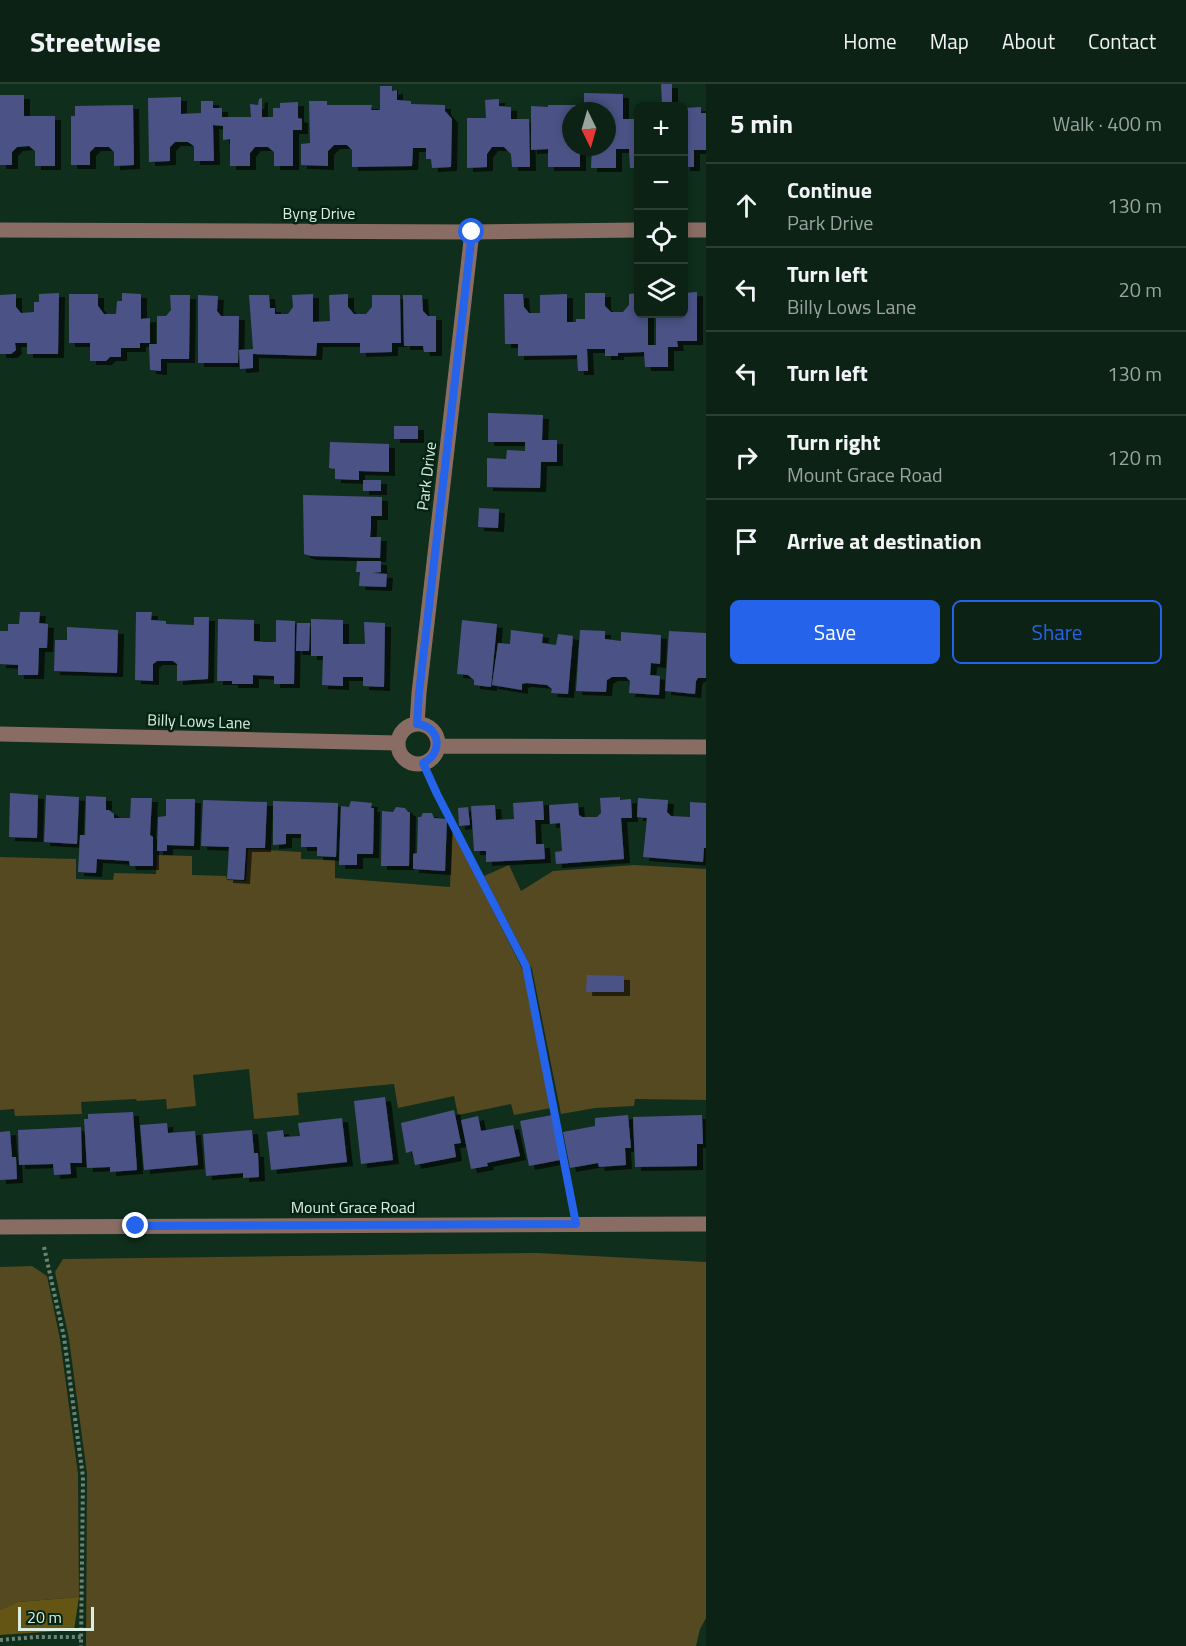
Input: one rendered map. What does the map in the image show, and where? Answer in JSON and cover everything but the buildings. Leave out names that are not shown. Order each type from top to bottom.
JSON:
[{"type":"street","name":"Byng Drive","points":[[0,230],[472,232],[634,230]]},
{"type":"street","points":[[688,230],[706,230]]},
{"type":"street","name":"Park Drive","points":[[417,724],[472,232]]},
{"type":"street","points":[[417,724],[430,727],[437,738],[438,746],[434,756],[423,763],[411,763],[401,755],[398,743],[402,731],[417,724]]},
{"type":"street","name":"Billy Lows Lane","points":[[0,734],[398,743]]},
{"type":"street","points":[[438,746],[706,747]]},
{"type":"street","name":"Mount Grace Road","points":[[0,1227],[706,1224]]},
{"type":"path","points":[[423,763],[526,966],[576,1224]]},
{"type":"path","points":[[44,1247],[64,1337],[83,1477],[81,1646]]},
{"type":"path","points":[[0,1640],[36,1637],[81,1638]]},
{"type":"shaded area","points":[[452,830],[525,974],[551,1108],[514,1115],[511,1104],[458,1115],[454,1096],[398,1108],[394,1084],[297,1093],[299,1115],[254,1119],[249,1069],[193,1075],[196,1106],[167,1109],[166,1099],[137,1101],[136,1099],[81,1102],[82,1114],[15,1116],[14,1109],[0,1110],[0,857],[76,859],[76,879],[113,880],[114,873],[156,874],[157,855],[192,856],[192,875],[226,876],[227,880],[246,881],[248,849],[301,852],[301,859],[335,860],[335,878],[450,887]]},
{"type":"shaded area","points":[[509,865],[521,891],[553,871],[634,865],[706,869],[706,1100],[635,1099],[634,1106],[595,1108],[561,1114],[532,969],[484,876]]},
{"type":"shaded area","points":[[537,1253],[706,1262],[706,1618],[700,1629],[696,1646],[86,1646],[87,1474],[69,1339],[55,1272],[63,1259]]},
{"type":"shaded area","points":[[32,1266],[47,1276],[60,1339],[78,1474],[79,1597],[18,1602],[0,1610],[0,1267]]},
{"type":"shaded area","points":[[79,1597],[74,1630],[0,1635],[0,1610],[18,1602]]},
{"type":"route","points":[[136,1226],[576,1224],[526,966],[423,763],[434,756],[437,751],[437,738],[430,727],[417,724],[472,232]]}]
